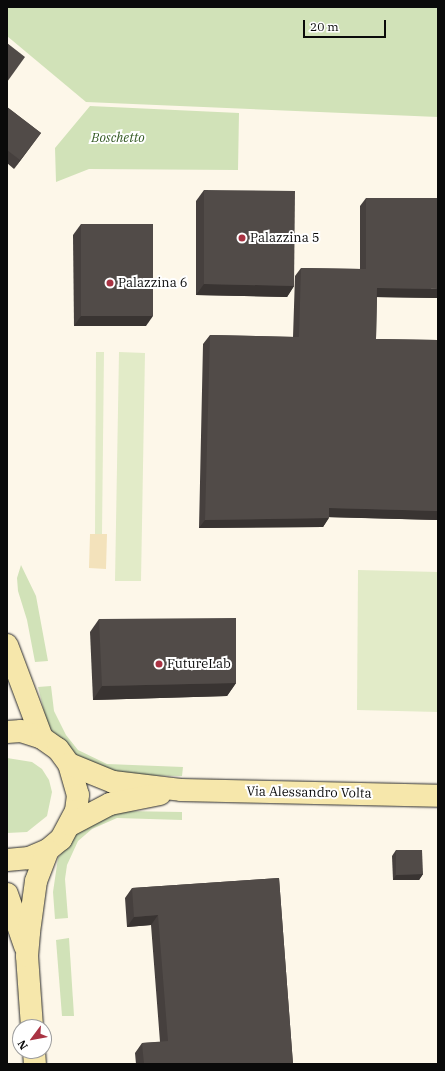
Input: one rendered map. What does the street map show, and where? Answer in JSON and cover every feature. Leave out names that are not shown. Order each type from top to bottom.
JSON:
[{"type":"street","points":[[7,645],[42,738]]},
{"type":"street","points":[[7,732],[21,731],[42,738],[58,749],[69,764],[78,795],[76,810],[70,826],[61,839],[48,850],[29,858],[7,860]]},
{"type":"street","name":"Via Alessandro Volta","points":[[69,764],[113,782],[181,790],[438,796]]},
{"type":"street","name":"Via Alessandro Volta","points":[[70,826],[110,804],[181,790]]},
{"type":"street","points":[[32,1019],[28,956],[36,881],[48,850]]},
{"type":"street","points":[[7,894],[28,956]]},
{"type":"green space","points":[[7,7],[438,7],[438,117],[86,102],[7,36]]},
{"type":"green space","name":"Boschetto","points":[[90,106],[239,113],[238,170],[89,169],[56,182],[55,148]]},
{"type":"green space","points":[[96,352],[104,352],[102,534],[95,534]]},
{"type":"green space","points":[[119,352],[145,353],[141,581],[115,581]]},
{"type":"green space","points":[[21,565],[36,596],[48,661],[35,662],[27,620],[18,591],[17,578]]},
{"type":"green space","points":[[358,570],[438,572],[438,712],[357,710]]},
{"type":"green space","points":[[51,686],[54,711],[66,735],[78,750],[107,764],[183,767],[182,776],[121,775],[89,767],[55,736],[47,723],[38,687]]},
{"type":"green space","points":[[7,758],[32,762],[42,769],[49,780],[52,792],[47,816],[27,832],[7,833]]},
{"type":"green space","points":[[123,811],[182,812],[182,820],[117,818],[92,829],[78,841],[67,865],[65,879],[68,918],[55,919],[53,892],[58,858],[74,835],[87,824]]},
{"type":"green space","points":[[69,938],[74,1016],[62,1016],[56,940]]},
{"type":"sand","points":[[90,534],[107,534],[106,569],[89,568]]},
{"type":"building","points":[[7,43],[25,57],[7,82]]},
{"type":"building","points":[[7,107],[41,133],[20,160],[7,150]]},
{"type":"building","name":"Palazzina 5","points":[[204,190],[295,191],[294,286],[204,284]]},
{"type":"building","points":[[366,198],[438,198],[438,289],[377,288],[376,339],[438,340],[438,511],[329,508],[329,518],[205,520],[210,335],[299,337],[301,268],[366,269]]},
{"type":"building","name":"Palazzina 6","points":[[81,224],[153,224],[153,316],[81,316]]},
{"type":"building","name":"FutureLab","points":[[236,618],[236,683],[102,686],[99,619]]},
{"type":"building","points":[[396,850],[422,850],[423,874],[396,875]]},
{"type":"building","points":[[279,878],[293,1064],[144,1064],[142,1043],[168,1041],[158,915],[134,917],[132,888]]},
{"type":"place","name":"Palazzina 5","points":[[242,238]]},
{"type":"place","name":"Palazzina 6","points":[[110,283]]},
{"type":"place","name":"FutureLab","points":[[159,664]]}]
